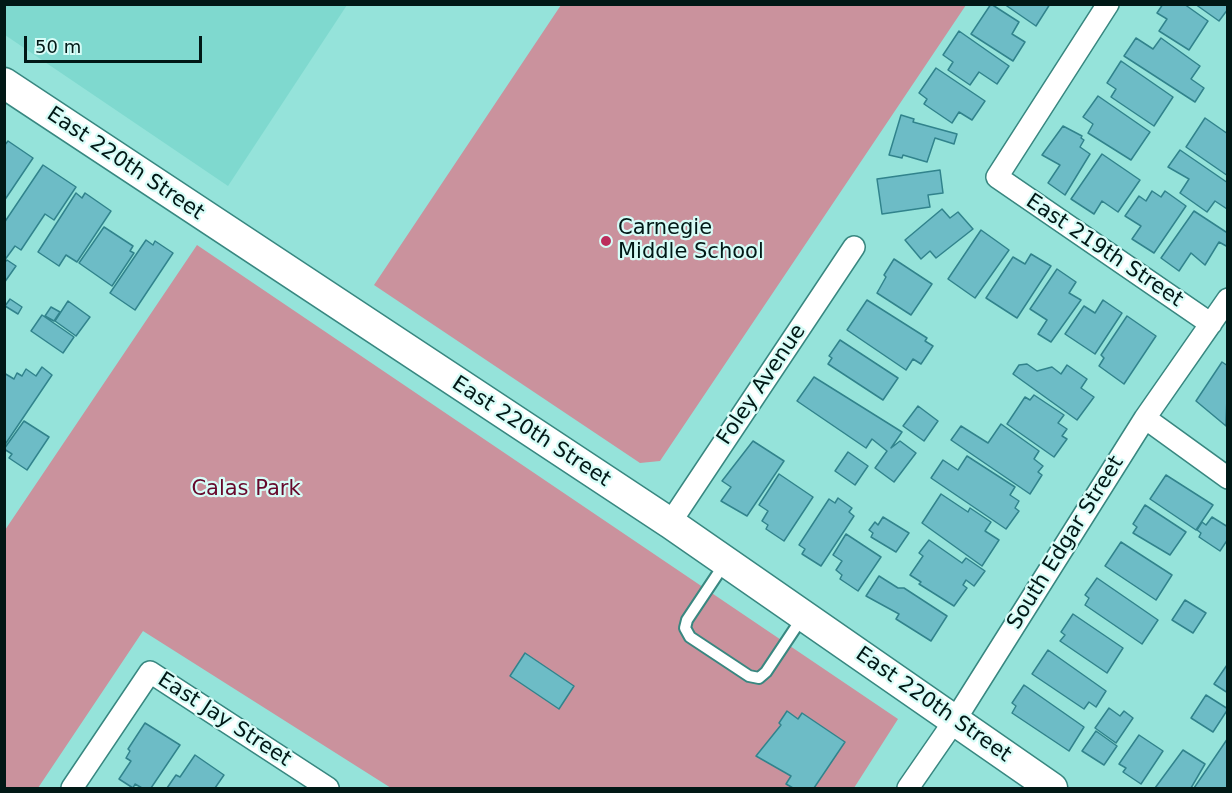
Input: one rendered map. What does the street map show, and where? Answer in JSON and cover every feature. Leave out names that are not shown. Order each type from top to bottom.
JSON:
[{"type":"street","name":"East 219th Street","points":[[1108,4],[997,177],[1210,324]]},
{"type":"street","name":"East 220th Street","points":[[4,83],[670,523],[1052,789]]},
{"type":"street","name":"Foley Avenue","points":[[670,523],[854,247]]},
{"type":"street","name":"South Edgar Street","points":[[908,789],[955,720],[1145,418],[1227,299]]},
{"type":"street","points":[[1145,418],[1227,478]]},
{"type":"street","name":"East Jay Street","points":[[72,789],[150,672],[328,789]]},
{"type":"lane","points":[[725,561],[687,620],[685,628],[690,637],[749,676],[759,678],[766,672],[803,615]]},
{"type":"shaded area","points":[[4,5],[347,5],[228,186],[5,35]]},
{"type":"green space","name":"Carnegie Middle School","points":[[561,5],[966,5],[660,461],[640,463],[374,285]]},
{"type":"green space","name":"Calas Park","points":[[197,245],[898,719],[854,788],[391,788],[143,631],[38,788],[5,788],[5,530]]},
{"type":"building","points":[[991,4],[1019,22],[1012,34],[1025,42],[1013,61],[971,34]]},
{"type":"building","points":[[1004,4],[1050,4],[1036,26]]},
{"type":"building","points":[[1163,4],[1184,4],[1208,21],[1189,50],[1159,31],[1167,19],[1157,13]]},
{"type":"building","points":[[1195,4],[1228,4],[1228,9],[1219,21]]},
{"type":"building","points":[[959,31],[1009,66],[997,84],[979,72],[970,85],[948,70],[953,62],[943,55]]},
{"type":"building","points":[[1136,38],[1153,49],[1161,38],[1200,66],[1191,79],[1204,88],[1195,102],[1124,56]]},
{"type":"building","points":[[1121,61],[1173,97],[1154,126],[1111,97],[1116,89],[1107,83]]},
{"type":"building","points":[[936,68],[985,101],[972,120],[959,112],[952,123],[924,104],[927,99],[919,93]]},
{"type":"building","points":[[1098,96],[1150,132],[1131,160],[1088,133],[1093,124],[1083,117]]},
{"type":"building","points":[[901,115],[914,119],[913,122],[957,134],[954,144],[935,138],[927,162],[903,155],[902,158],[889,155]]},
{"type":"building","points":[[1205,118],[1228,134],[1228,176],[1186,147]]},
{"type":"building","points":[[1063,126],[1082,136],[1084,140],[1080,147],[1090,154],[1065,195],[1048,183],[1060,165],[1042,155]]},
{"type":"building","points":[[8,141],[33,158],[4,201],[4,146]]},
{"type":"building","points":[[1180,150],[1228,183],[1227,209],[1215,201],[1207,212],[1180,193],[1189,179],[1168,167]]},
{"type":"building","points":[[1102,154],[1140,180],[1118,212],[1102,201],[1094,214],[1071,199]]},
{"type":"building","points":[[43,165],[76,187],[54,220],[45,214],[21,250],[15,246],[4,261],[4,223]]},
{"type":"building","points":[[940,170],[943,193],[928,195],[930,207],[882,214],[877,179]]},
{"type":"building","points":[[1152,191],[1161,197],[1165,191],[1186,206],[1154,253],[1132,239],[1141,226],[1125,216],[1139,196],[1146,201]]},
{"type":"building","points":[[76,193],[82,198],[85,193],[111,211],[77,262],[66,255],[59,266],[38,252]]},
{"type":"building","points":[[942,209],[950,218],[958,212],[973,229],[936,258],[930,251],[921,259],[905,240]]},
{"type":"building","points":[[1194,211],[1226,232],[1228,230],[1228,247],[1219,242],[1205,265],[1191,253],[1179,271],[1161,258]]},
{"type":"building","points":[[104,227],[133,246],[130,251],[134,253],[112,286],[79,263]]},
{"type":"building","points":[[981,230],[1009,250],[975,298],[948,279]]},
{"type":"building","points":[[146,240],[153,245],[155,241],[173,253],[135,310],[110,293]]},
{"type":"building","points":[[1031,254],[1051,266],[1017,318],[986,298],[1013,257],[1025,264]]},
{"type":"building","points":[[894,259],[932,284],[911,315],[877,293]]},
{"type":"building","points":[[7,260],[16,266],[4,283],[4,263]]},
{"type":"building","points":[[1057,269],[1076,282],[1069,293],[1081,300],[1051,342],[1038,334],[1047,320],[1030,309]]},
{"type":"building","points":[[10,299],[22,307],[18,314],[5,306]]},
{"type":"building","points":[[867,300],[927,338],[925,341],[933,346],[921,364],[913,359],[906,370],[847,330]]},
{"type":"building","points":[[1103,300],[1122,313],[1095,354],[1065,334],[1084,306],[1095,313]]},
{"type":"building","points":[[68,301],[90,317],[76,336],[55,321]]},
{"type":"building","points":[[51,307],[60,312],[54,321],[45,316]]},
{"type":"building","points":[[42,315],[74,337],[63,353],[31,331]]},
{"type":"building","points":[[1127,316],[1156,336],[1124,384],[1099,366],[1104,358],[1101,355]]},
{"type":"building","points":[[840,340],[898,378],[883,400],[828,364],[832,358],[829,356]]},
{"type":"building","points":[[1222,362],[1228,366],[1226,426],[1196,401]]},
{"type":"building","points":[[1027,364],[1037,371],[1052,367],[1061,374],[1067,365],[1087,379],[1081,388],[1094,397],[1077,420],[1013,374],[1019,365]]},
{"type":"building","points":[[42,367],[52,375],[4,446],[4,373],[14,379],[17,373],[22,376],[26,369],[36,376]]},
{"type":"building","points":[[814,377],[902,432],[891,448],[900,441],[916,453],[894,482],[875,468],[887,451],[872,439],[866,448],[797,401]]},
{"type":"building","points":[[1034,395],[1064,415],[1058,423],[1067,429],[1062,436],[1067,439],[1054,457],[1007,424],[1025,397],[1030,400]]},
{"type":"building","points":[[918,406],[938,421],[924,441],[903,426]]},
{"type":"building","points":[[24,421],[49,437],[27,470],[9,458],[12,454],[4,449]]},
{"type":"building","points":[[1001,424],[1039,451],[1034,459],[1043,466],[1038,472],[1042,475],[1030,494],[951,440],[961,426],[988,443]]},
{"type":"building","points":[[753,441],[784,461],[747,516],[721,501],[731,487],[722,481]]},
{"type":"building","points":[[848,452],[868,466],[855,485],[835,471]]},
{"type":"building","points":[[967,456],[1015,487],[1010,495],[1019,501],[1015,508],[1019,511],[1006,529],[931,478],[943,460],[958,470]]},
{"type":"building","points":[[779,474],[813,497],[784,541],[766,529],[768,525],[762,521],[768,511],[759,505]]},
{"type":"building","points":[[1166,475],[1213,505],[1196,530],[1150,499]]},
{"type":"building","points":[[941,494],[968,512],[970,508],[991,522],[985,531],[999,540],[982,566],[922,523]]},
{"type":"building","points":[[838,498],[852,508],[849,512],[854,516],[821,566],[802,554],[805,549],[799,545],[829,499],[835,503]]},
{"type":"building","points":[[1145,505],[1186,532],[1170,555],[1133,533],[1137,527],[1133,524]]},
{"type":"building","points":[[883,517],[909,533],[896,552],[871,537],[873,533],[869,530],[875,522],[878,525]]},
{"type":"building","points":[[1212,517],[1228,527],[1228,539],[1220,551],[1199,537],[1201,533],[1197,530],[1202,522],[1206,525]]},
{"type":"building","points":[[846,534],[881,557],[858,591],[840,579],[842,575],[836,570],[842,561],[833,555]]},
{"type":"building","points":[[929,540],[962,563],[966,558],[985,571],[974,586],[966,580],[963,585],[967,588],[954,606],[919,584],[921,582],[910,575],[923,556],[919,553]]},
{"type":"building","points":[[1121,542],[1172,575],[1156,600],[1105,566]]},
{"type":"building","points":[[879,576],[898,588],[904,588],[947,616],[931,641],[896,619],[899,614],[866,596]]},
{"type":"building","points":[[1097,578],[1158,620],[1142,644],[1085,605],[1089,598],[1085,595]]},
{"type":"building","points":[[1185,600],[1206,613],[1193,633],[1172,620]]},
{"type":"building","points":[[1073,614],[1123,648],[1107,673],[1060,641],[1065,635],[1061,632]]},
{"type":"building","points":[[1048,650],[1106,691],[1096,707],[1089,702],[1084,709],[1032,674]]},
{"type":"building","points":[[525,653],[574,686],[559,709],[510,676]]},
{"type":"building","points":[[1228,665],[1228,693],[1214,684]]},
{"type":"building","points":[[1024,685],[1084,727],[1069,751],[1012,713],[1016,706],[1012,703]]},
{"type":"building","points":[[1206,695],[1228,709],[1213,732],[1191,718]]},
{"type":"building","points":[[1109,708],[1120,716],[1124,711],[1133,718],[1116,743],[1095,728]]},
{"type":"building","points":[[787,711],[798,719],[802,713],[845,742],[814,788],[793,788],[786,784],[791,776],[756,756],[781,725],[779,723]]},
{"type":"building","points":[[145,723],[180,745],[151,788],[142,788],[135,784],[133,788],[119,779],[131,761],[126,758],[130,751],[128,749]]},
{"type":"building","points":[[1096,731],[1117,746],[1104,765],[1082,751]]},
{"type":"building","points":[[1139,735],[1163,751],[1141,784],[1123,772],[1126,768],[1119,764]]},
{"type":"building","points":[[1228,738],[1228,788],[1194,788]]},
{"type":"building","points":[[1183,750],[1205,764],[1191,788],[1155,788]]},
{"type":"building","points":[[195,755],[224,775],[215,788],[167,788],[176,775],[180,777]]},
{"type":"place","name":"Carnegie Middle School","points":[[606,241]]}]
